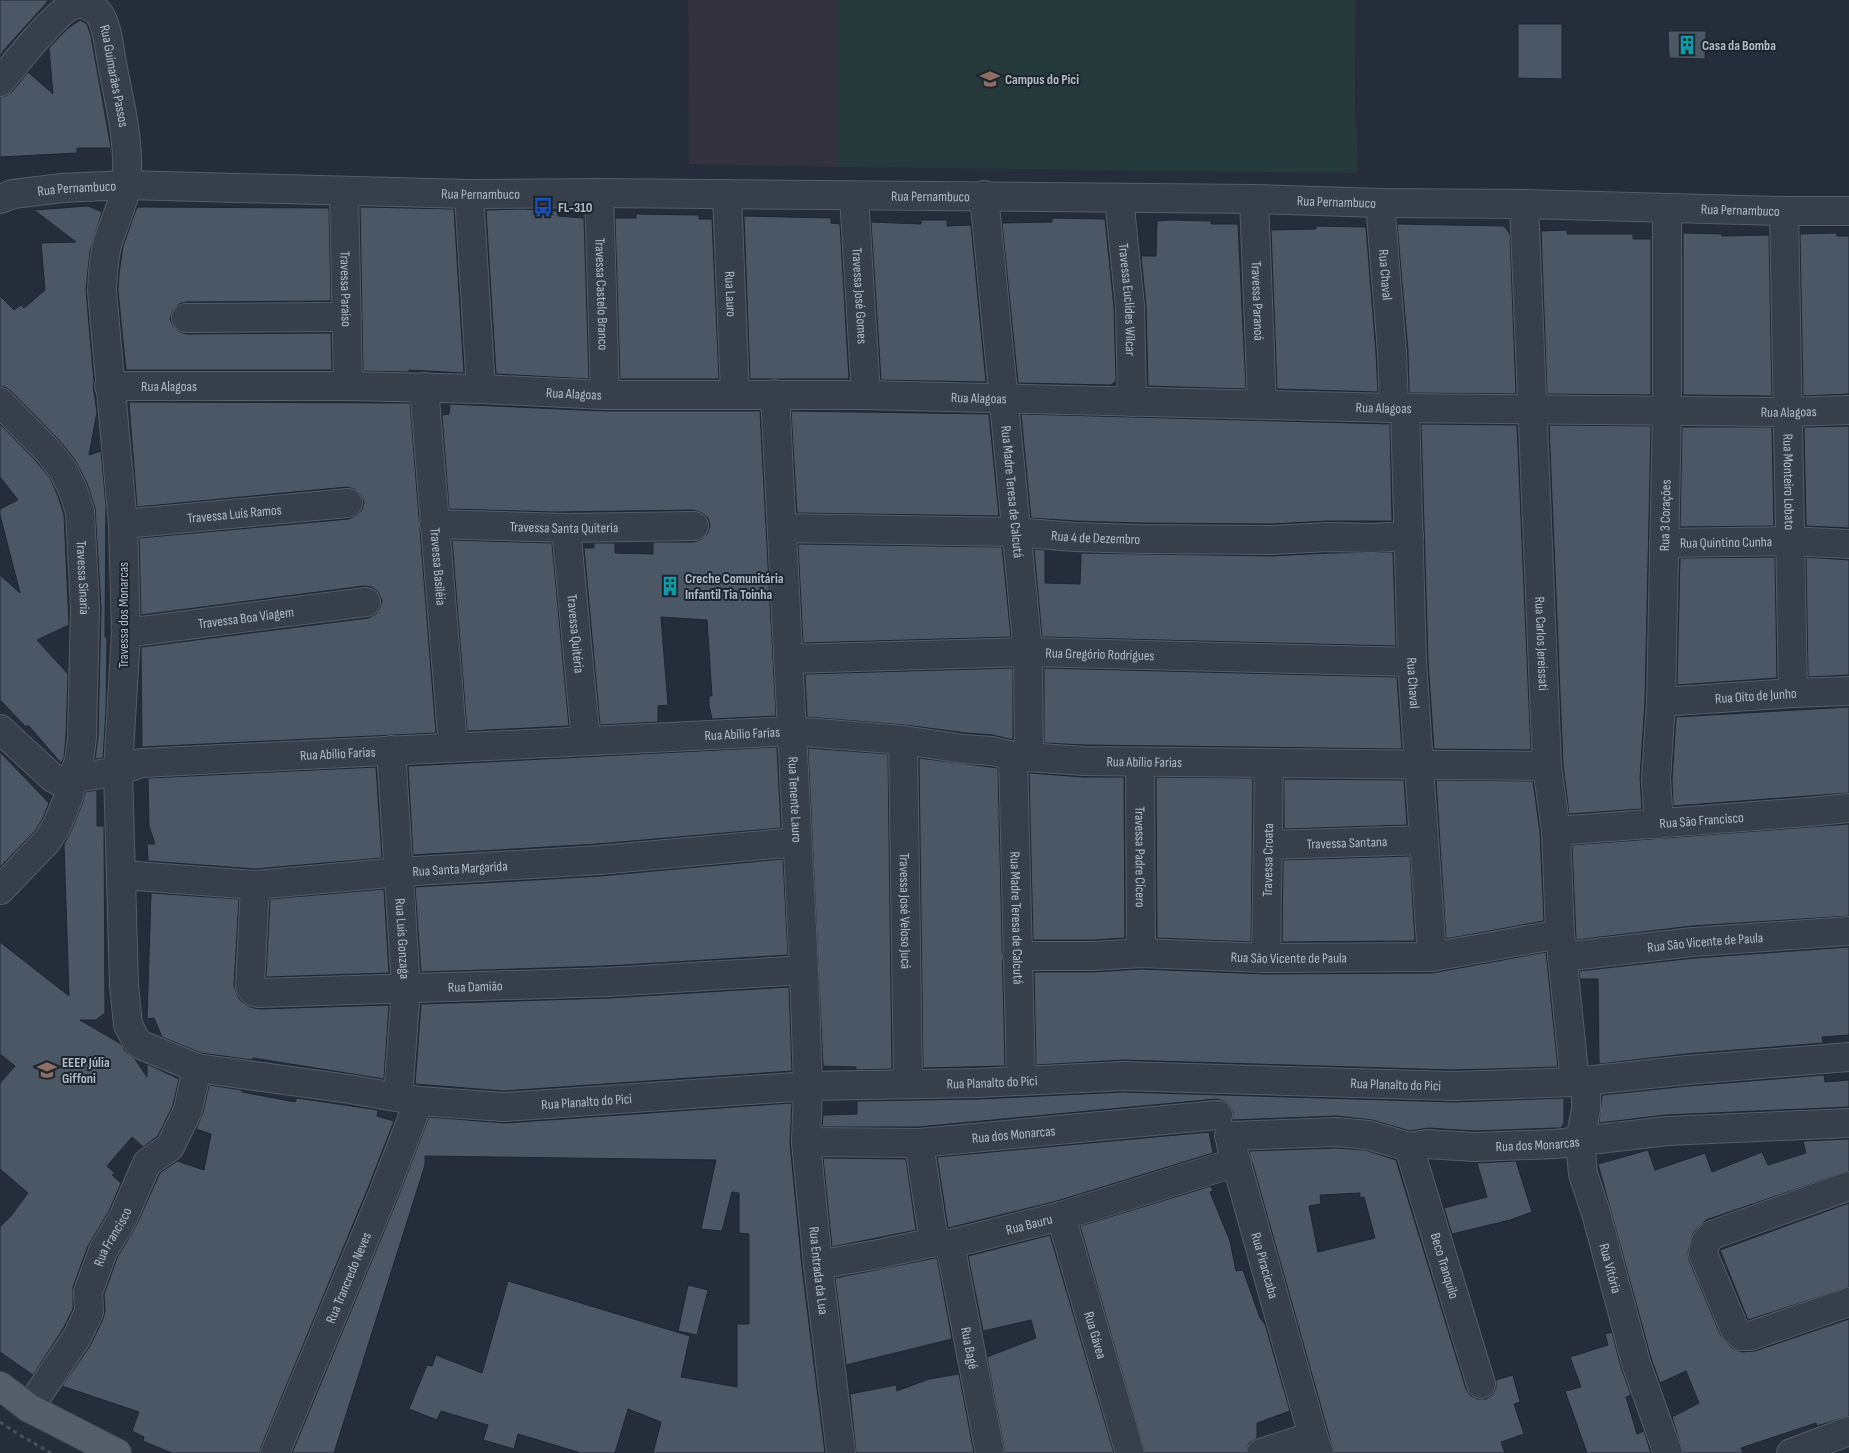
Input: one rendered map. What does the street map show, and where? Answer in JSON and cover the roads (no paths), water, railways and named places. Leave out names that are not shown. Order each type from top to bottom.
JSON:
[{"type":"main road","points":[[0,1386],[29,1408],[117,1453]]},
{"type":"street","name":"Rua Guimarães Passos","points":[[0,82],[26,50],[72,5],[84,4],[94,9],[100,16],[106,31],[114,75],[127,156],[126,185]]},
{"type":"street","name":"Rua Pernambuco","points":[[4,196],[62,188],[126,185],[469,194],[599,193],[1254,199],[1849,211]]},
{"type":"street","name":"Travessa dos Monarcas","points":[[126,185],[107,245],[102,291],[123,524],[126,633],[118,771],[124,985],[126,1019],[133,1036],[141,1045]]},
{"type":"street","name":"Travessa Paraíso","points":[[344,191],[348,386]]},
{"type":"street","name":"Travessa Castelo Branco","points":[[599,193],[604,394]]},
{"type":"street","points":[[469,194],[481,389]]},
{"type":"street","name":"Rua Lauro","points":[[727,194],[735,394]]},
{"type":"street","name":"Travessa José Gomes","points":[[854,196],[866,395]]},
{"type":"street","name":"Rua Madre Teresa de Calcutá","points":[[984,196],[1028,652],[1021,757],[1017,956],[1021,1081]]},
{"type":"street","name":"Travessa Euclides Wilcar","points":[[1119,198],[1130,306],[1132,402]]},
{"type":"street","name":"Travessa Paranoá","points":[[1254,199],[1262,405]]},
{"type":"street","name":"Rua Chaval","points":[[1380,202],[1392,352],[1400,408],[1409,536],[1412,662],[1432,957]]},
{"type":"street","name":"Rua Carlos Jereissati","points":[[1524,204],[1547,766],[1556,831],[1561,946],[1580,1082]]},
{"type":"street","name":"Rua 3 Corações","points":[[1659,824],[1656,779],[1661,702],[1667,411],[1666,208]]},
{"type":"street","name":"Rua Monteiro Lobato","points":[[1784,211],[1794,693]]},
{"type":"street","points":[[186,318],[348,317]]},
{"type":"street","name":"Rua Alagoas","points":[[110,386],[424,387],[604,394],[866,395],[1532,410],[1787,412],[1849,410]]},
{"type":"street","name":"Travessa Basiléia","points":[[424,387],[454,747]]},
{"type":"street","name":"Rua Tenente Lauro","points":[[775,394],[804,970],[808,1086]]},
{"type":"street","name":"Travessa Sinaria","points":[[0,402],[64,470],[80,512],[84,608],[82,737],[79,762],[71,780]]},
{"type":"street","name":"Travessa Luís Ramos","points":[[123,524],[348,504]]},
{"type":"street","name":"Travessa Santa Quiteria","points":[[434,524],[566,528],[694,526]]},
{"type":"street","name":"Travessa Quitéria","points":[[566,528],[586,741]]},
{"type":"street","name":"Rua 4 de Dezembro","points":[[782,528],[1016,532],[1075,537],[1140,539],[1272,540],[1409,536]]},
{"type":"street","name":"Rua Quintino Cunha","points":[[1664,543],[1791,541],[1849,544]]},
{"type":"street","name":"Travessa Boa Viagem","points":[[126,633],[366,602]]},
{"type":"street","name":"Rua Gregório Rodrigues","points":[[788,659],[1028,652],[1412,662]]},
{"type":"street","name":"Rua Oito de Junho","points":[[1661,702],[1849,691]]},
{"type":"street","points":[[0,729],[53,778],[59,781],[71,780],[69,796],[57,825],[46,841],[0,890]]},
{"type":"street","name":"Rua Abílio Farias","points":[[71,780],[118,771],[141,763],[792,731],[903,740],[992,751],[1021,757],[1084,761],[1547,766]]},
{"type":"street","name":"Travessa José Veloso Jucá","points":[[903,740],[908,1083]]},
{"type":"street","name":"Rua Luís Gonzaga","points":[[391,750],[406,988],[409,1099]]},
{"type":"street","name":"Travessa Padre Cícero","points":[[1140,762],[1141,953]]},
{"type":"street","name":"Travessa Croata","points":[[1266,958],[1269,763]]},
{"type":"street","name":"Rua São Francisco","points":[[1556,831],[1849,808]]},
{"type":"street","name":"Travessa Santana","points":[[1269,845],[1423,840]]},
{"type":"street","name":"Rua Santa Margarida","points":[[122,875],[255,885],[399,872],[599,860],[797,842]]},
{"type":"street","name":"Rua Damião","points":[[255,885],[250,987],[254,992],[608,982],[804,970]]},
{"type":"street","name":"Rua São Vicente de Paula","points":[[1017,956],[1093,956],[1141,953],[1266,958],[1432,957],[1561,946],[1693,942],[1849,931]]},
{"type":"street","name":"Rua Planalto do Pici","points":[[141,1045],[197,1068],[349,1088],[409,1099],[504,1107],[808,1086],[1021,1081],[1123,1076],[1454,1086],[1580,1082],[1687,1070],[1849,1057]]},
{"type":"street","name":"Rua Francisco","points":[[29,1408],[77,1337],[89,1312],[88,1292],[103,1251],[123,1218],[147,1163],[170,1147],[188,1110],[197,1068]]},
{"type":"street","name":"Rua Piracicaba","points":[[1216,1078],[1224,1125],[1237,1162],[1316,1445]]},
{"type":"street","name":"Rua Vitória","points":[[1580,1082],[1586,1109],[1580,1141],[1583,1174],[1596,1213],[1636,1363],[1668,1453]]},
{"type":"street","name":"Rua Entrada da Lua","points":[[808,1086],[806,1142],[840,1453]]},
{"type":"street","name":"Rua Trancredo Neves","points":[[275,1453],[383,1194],[409,1099]]},
{"type":"street","name":"Rua dos Monarcas","points":[[806,1142],[919,1143],[1224,1125],[1368,1135],[1409,1146],[1427,1144],[1483,1147],[1556,1144],[1667,1131],[1849,1123]]},
{"type":"street","name":"Rua Bagé","points":[[919,1143],[990,1453]]},
{"type":"street","name":"Beco Tranquilo","points":[[1409,1146],[1481,1384]]},
{"type":"street","name":"Rua Bauru","points":[[818,1264],[942,1243],[1061,1216],[1237,1162]]},
{"type":"street","points":[[1849,1186],[1712,1235],[1704,1244],[1703,1254],[1735,1330],[1742,1336],[1750,1336],[1849,1302]]},
{"type":"street","name":"Rua Gávea","points":[[1061,1216],[1130,1453]]},
{"type":"street","points":[[1791,1453],[1849,1431]]},
{"type":"street","points":[[1261,1453],[1316,1445]]},
{"type":"place","name":"Casa da Bomba","points":[[1687,45]]},
{"type":"place","name":"Campus do Pici","points":[[990,79]]},
{"type":"place","name":"FL-310","points":[[543,207]]},
{"type":"place","name":"Creche Comunitária Infantil Tia Toinha","points":[[670,586]]},
{"type":"place","name":"EEEP Júlia Giffoni","points":[[47,1070]]}]
